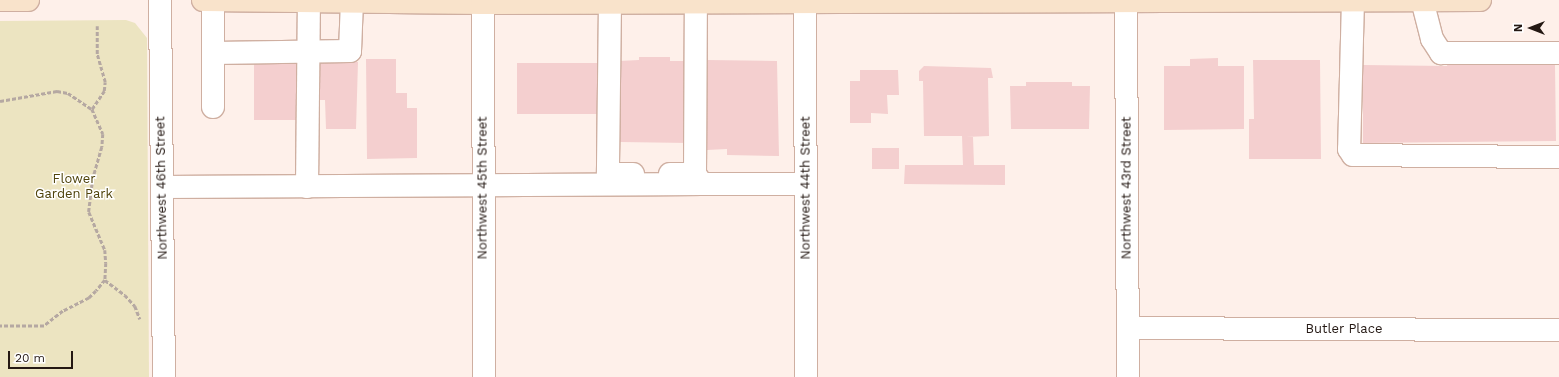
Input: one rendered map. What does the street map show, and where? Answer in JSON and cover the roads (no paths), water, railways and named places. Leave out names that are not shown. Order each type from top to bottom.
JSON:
[{"type":"main road","points":[[0,0],[28,0]]},
{"type":"main road","points":[[204,0],[352,2],[1480,0]]},
{"type":"street","name":"Northwest 46th Street","points":[[160,0],[164,377]]},
{"type":"street","points":[[213,0],[213,107]]},
{"type":"street","name":"Northwest 44th Street","points":[[805,0],[806,377]]},
{"type":"street","name":"Northwest 43rd Street","points":[[1126,0],[1128,377]]},
{"type":"street","points":[[1353,0],[1349,149],[1353,155],[1559,157]]},
{"type":"street","points":[[1422,0],[1432,39],[1440,53],[1559,53]]},
{"type":"street","points":[[307,187],[309,1]]},
{"type":"street","name":"Northwest 45th Street","points":[[483,1],[484,377]]},
{"type":"street","points":[[213,53],[350,51],[352,2]]},
{"type":"street","points":[[610,2],[608,174],[806,184]]},
{"type":"street","points":[[696,2],[699,179]]},
{"type":"street","points":[[162,187],[483,187],[699,179]]},
{"type":"street","name":"Butler Place","points":[[1128,328],[1559,330]]},
{"type":"park label","name":"Flower Garden Park","points":[[74,188]]}]
